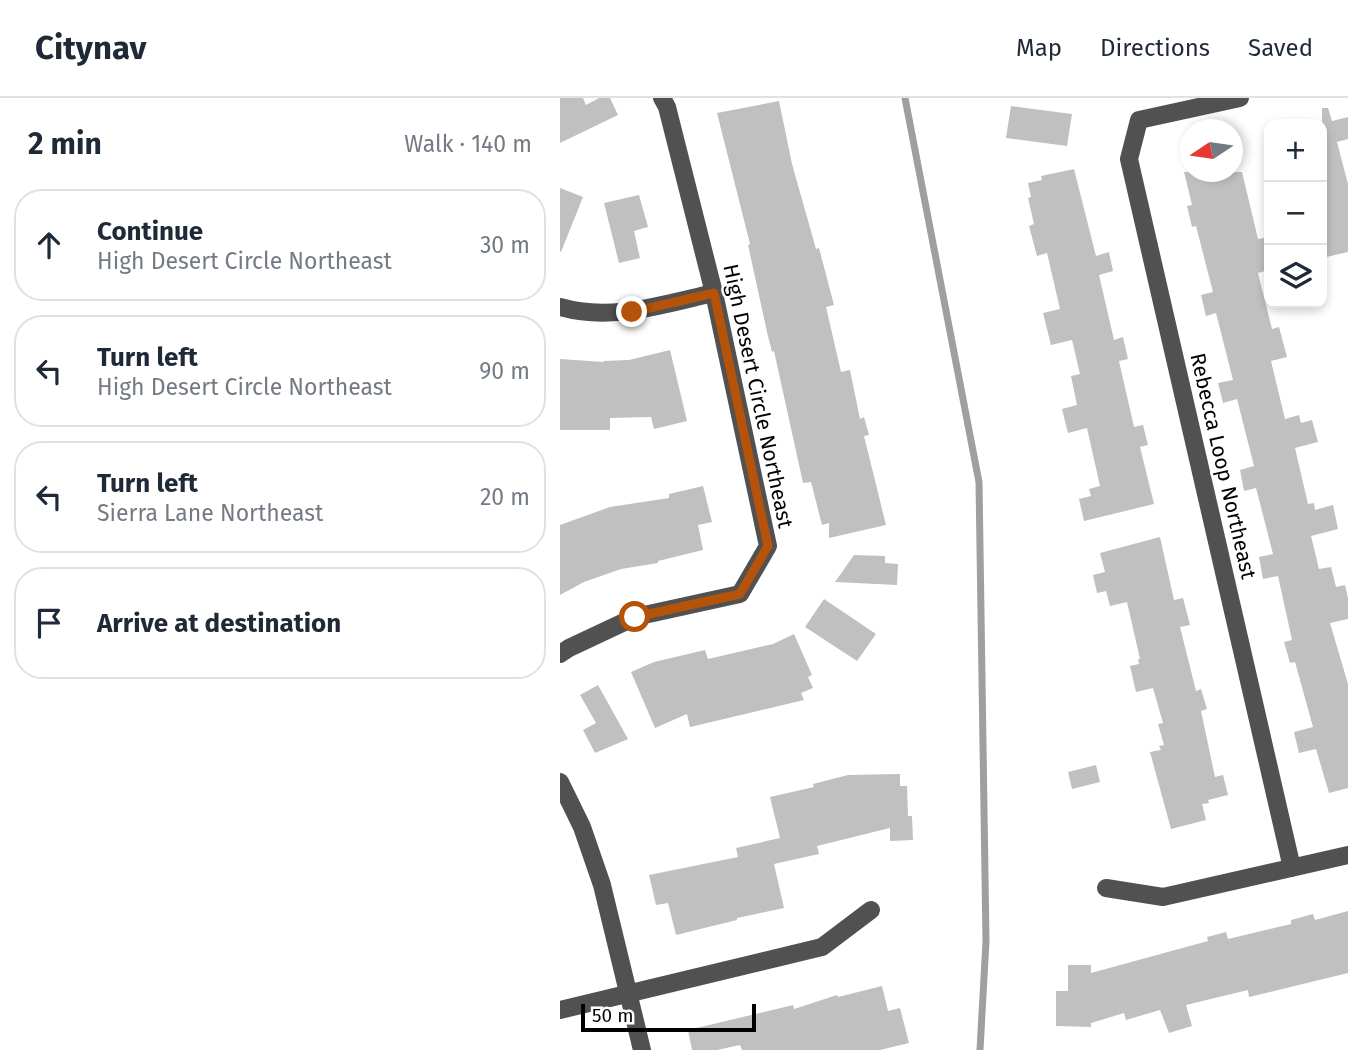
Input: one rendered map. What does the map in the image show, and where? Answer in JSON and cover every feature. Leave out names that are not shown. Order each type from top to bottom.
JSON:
[{"type":"street","name":"High Desert Circle Northeast","points":[[560,654],[635,617],[740,594],[768,546],[714,293],[667,107],[662,98]]},
{"type":"street","name":"Rebecca Loop Northeast","points":[[1240,98],[1139,120],[1129,159],[1292,868]]},
{"type":"street","points":[[560,307],[574,311],[632,312],[714,293]]},
{"type":"street","points":[[560,782],[582,827],[602,885],[642,1050]]},
{"type":"street","points":[[1106,888],[1163,897],[1348,855]]},
{"type":"street","points":[[560,1010],[822,947],[871,909]]},
{"type":"building","points":[[560,98],[583,98],[586,105],[599,98],[610,98],[618,115],[560,143]]},
{"type":"building","points":[[779,101],[792,164],[834,305],[826,307],[841,372],[850,370],[860,419],[864,417],[869,435],[864,436],[886,525],[829,538],[829,523],[822,525],[811,482],[803,483],[774,351],[772,352],[767,332],[748,245],[750,244],[717,113]]},
{"type":"building","points":[[1011,106],[1072,114],[1067,146],[1006,138]]},
{"type":"building","points":[[1322,108],[1328,108],[1332,121],[1348,117],[1348,139],[1337,142],[1348,184],[1348,252],[1327,257],[1327,119],[1322,119]]},
{"type":"building","points":[[1074,169],[1096,256],[1109,252],[1113,271],[1099,275],[1114,340],[1123,337],[1128,359],[1119,361],[1134,427],[1143,425],[1148,445],[1140,447],[1154,504],[1084,521],[1079,499],[1091,496],[1089,489],[1100,486],[1087,428],[1068,433],[1062,409],[1077,405],[1071,376],[1080,374],[1072,340],[1051,345],[1043,313],[1060,309],[1047,253],[1037,256],[1029,226],[1034,224],[1028,198],[1031,197],[1028,183],[1042,180],[1041,176]]},
{"type":"building","points":[[1243,176],[1258,239],[1264,238],[1264,271],[1258,273],[1264,308],[1267,308],[1272,329],[1279,327],[1287,357],[1271,361],[1285,419],[1299,415],[1301,423],[1312,420],[1318,442],[1295,448],[1308,504],[1314,503],[1315,510],[1333,505],[1338,529],[1311,536],[1319,569],[1331,567],[1336,587],[1345,585],[1348,598],[1348,619],[1330,623],[1348,684],[1348,788],[1329,793],[1316,749],[1299,753],[1294,732],[1313,727],[1295,662],[1290,663],[1284,642],[1292,640],[1278,576],[1263,579],[1259,557],[1273,554],[1256,488],[1244,491],[1240,470],[1254,466],[1237,399],[1223,403],[1218,383],[1233,380],[1216,313],[1206,316],[1201,295],[1213,292],[1196,226],[1192,227],[1187,206],[1192,205],[1186,182],[1243,182]]},
{"type":"building","points":[[560,188],[583,197],[561,252],[560,251]]},
{"type":"building","points":[[639,195],[648,227],[634,231],[640,258],[619,263],[604,203]]},
{"type":"building","points":[[670,350],[687,421],[654,429],[651,417],[610,418],[610,430],[560,430],[560,359],[604,362],[629,360]]},
{"type":"building","points":[[703,486],[712,522],[698,525],[703,550],[658,563],[621,569],[584,582],[560,595],[560,525],[610,507],[669,498],[669,494]]},
{"type":"building","points":[[1160,537],[1174,600],[1183,598],[1190,625],[1180,627],[1196,691],[1201,689],[1207,709],[1201,711],[1215,777],[1223,775],[1228,795],[1202,804],[1206,820],[1171,829],[1150,752],[1161,750],[1159,746],[1164,745],[1158,724],[1163,723],[1153,688],[1136,692],[1130,666],[1139,664],[1140,659],[1127,602],[1110,606],[1106,591],[1097,593],[1093,575],[1105,572],[1100,553]]},
{"type":"building","points":[[854,555],[885,556],[885,563],[898,564],[897,585],[835,582]]},
{"type":"building","points":[[824,599],[876,634],[857,661],[805,627]]},
{"type":"building","points":[[794,634],[812,675],[808,677],[813,688],[801,693],[804,700],[690,727],[687,714],[655,728],[631,672],[654,662],[705,650],[708,659],[773,644]]},
{"type":"building","points":[[598,685],[628,739],[595,753],[583,730],[596,723],[580,695]]},
{"type":"building","points":[[1096,765],[1100,782],[1072,789],[1068,772]]},
{"type":"building","points":[[900,774],[900,786],[907,786],[908,816],[912,816],[913,840],[890,841],[890,828],[817,846],[819,854],[774,864],[784,908],[737,920],[676,935],[668,903],[656,905],[649,875],[738,857],[736,848],[780,838],[770,797],[814,787],[813,784],[848,775]]},
{"type":"building","points":[[1348,911],[1348,973],[1249,997],[1248,990],[1186,1005],[1192,1026],[1169,1033],[1160,1010],[1126,1020],[1124,1013],[1091,1023],[1091,1027],[1056,1026],[1056,991],[1068,991],[1068,965],[1091,965],[1091,973],[1208,941],[1207,937],[1226,932],[1228,939],[1291,924],[1291,920],[1313,914],[1315,920]]},
{"type":"building","points":[[882,986],[888,1011],[900,1008],[909,1043],[880,1050],[742,1050],[740,1045],[717,1050],[692,1050],[688,1030],[793,1005],[794,1009],[837,995],[838,997]]},
{"type":"waterway","points":[[905,98],[979,482],[986,941],[980,1050]]},
{"type":"route","points":[[632,312],[714,293],[768,546],[740,594],[635,617]]}]
